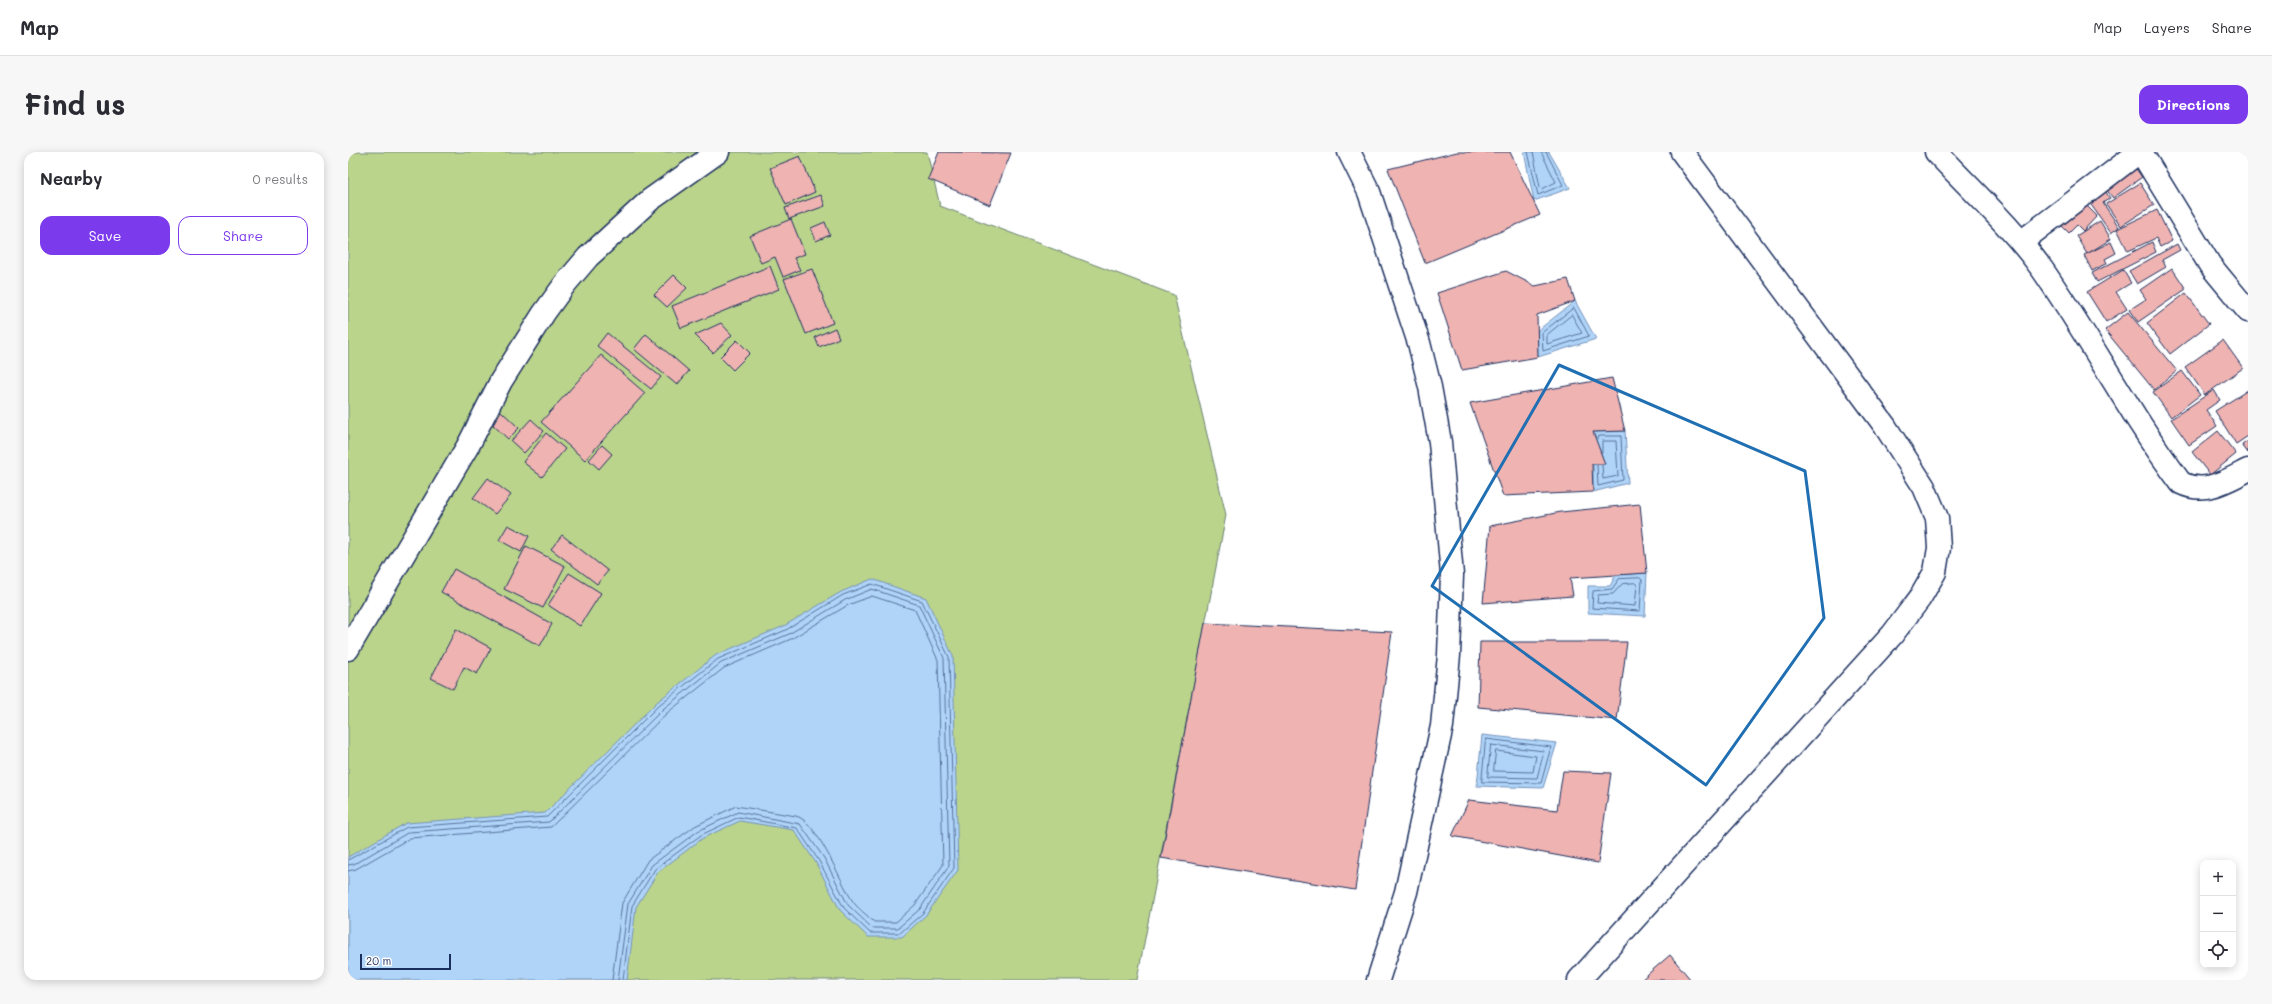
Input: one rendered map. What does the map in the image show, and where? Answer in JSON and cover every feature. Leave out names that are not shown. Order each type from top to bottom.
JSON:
[{"type":"street","points":[[348,649],[461,457],[501,381],[544,312],[588,257],[650,200],[718,152]]},
{"type":"street","points":[[1350,152],[1369,192],[1418,343],[1430,387],[1440,442],[1452,575],[1449,655],[1442,726],[1406,892],[1378,980]]},
{"type":"street","points":[[1579,980],[1892,635],[1920,598],[1935,572],[1939,548],[1937,518],[1924,487],[1889,432],[1682,152]]},
{"type":"street","points":[[1936,152],[1994,211],[2021,242],[2072,313],[2129,409],[2181,483],[2192,488],[2200,489],[2216,486],[2248,470]]},
{"type":"street","points":[[2021,242],[2140,152],[2210,265],[2248,311]]},
{"type":"highlighted area","points":[[1559,365],[1805,471],[1824,618],[1706,785],[1432,586]]},
{"type":"green space","points":[[348,152],[927,152],[940,206],[1174,295],[1226,515],[1137,980],[348,980]]},
{"type":"water","points":[[1524,152],[1549,152],[1570,188],[1534,201]]},
{"type":"water","points":[[1575,301],[1596,339],[1538,357],[1537,331]]},
{"type":"water","points":[[1625,431],[1628,483],[1593,492],[1593,432]]},
{"type":"water","points":[[1647,573],[1645,616],[1588,613],[1588,586],[1610,586],[1616,575]]},
{"type":"water","points":[[872,579],[926,598],[953,656],[958,870],[926,915],[902,937],[868,937],[840,910],[816,863],[794,830],[740,821],[703,838],[658,872],[636,907],[627,980],[348,980],[348,857],[406,823],[545,813],[657,702],[716,655],[784,626],[841,592]]},
{"type":"water","points":[[1482,735],[1557,743],[1543,788],[1477,786]]},
{"type":"building","points":[[939,152],[1011,153],[990,205],[928,179]]},
{"type":"building","points":[[1457,152],[1510,152],[1540,215],[1425,263],[1388,169]]},
{"type":"building","points":[[800,156],[815,192],[786,205],[770,168]]},
{"type":"building","points":[[2134,166],[2142,177],[2113,198],[2105,188]]},
{"type":"building","points":[[2140,183],[2154,205],[2121,226],[2106,204]]},
{"type":"building","points":[[2103,188],[2110,198],[2103,203],[2119,227],[2111,233],[2087,199]]},
{"type":"building","points":[[821,195],[825,206],[789,219],[785,208]]},
{"type":"building","points":[[2081,200],[2097,216],[2083,231],[2077,225],[2069,233],[2059,223]]},
{"type":"building","points":[[2157,210],[2172,241],[2160,247],[2156,238],[2128,251],[2117,229]]},
{"type":"building","points":[[791,219],[805,254],[794,258],[800,270],[783,277],[775,257],[761,263],[750,236]]},
{"type":"building","points":[[2100,221],[2111,239],[2087,254],[2076,236]]},
{"type":"building","points":[[825,222],[830,235],[816,241],[811,228]]},
{"type":"building","points":[[2111,242],[2116,253],[2105,259],[2107,263],[2092,271],[2084,255]]},
{"type":"building","points":[[2152,242],[2156,252],[2097,282],[2092,273]]},
{"type":"building","points":[[2177,244],[2180,250],[2162,260],[2166,267],[2137,284],[2129,271]]},
{"type":"building","points":[[770,266],[779,289],[681,328],[672,306]]},
{"type":"building","points":[[2172,268],[2186,289],[2138,322],[2129,310],[2146,299],[2140,290]]},
{"type":"building","points":[[812,269],[833,323],[806,334],[784,279]]},
{"type":"building","points":[[2123,270],[2131,283],[2116,292],[2127,309],[2106,322],[2087,292]]},
{"type":"building","points":[[1506,271],[1535,286],[1568,279],[1575,301],[1537,315],[1538,357],[1462,370],[1437,293]]},
{"type":"building","points":[[674,275],[687,288],[667,307],[654,295]]},
{"type":"building","points":[[2186,293],[2209,324],[2170,354],[2147,323]]},
{"type":"building","points":[[2128,312],[2177,371],[2154,390],[2105,330]]},
{"type":"building","points":[[721,323],[732,335],[713,353],[695,335]]},
{"type":"building","points":[[835,328],[839,338],[819,347],[815,337]]},
{"type":"building","points":[[607,333],[661,377],[651,389],[597,346]]},
{"type":"building","points":[[646,334],[689,371],[677,385],[634,349]]},
{"type":"building","points":[[737,340],[750,353],[733,370],[720,357]]},
{"type":"building","points":[[2223,340],[2243,368],[2205,395],[2185,367]]},
{"type":"building","points":[[601,355],[645,393],[585,460],[541,422]]},
{"type":"building","points":[[2182,371],[2200,395],[2171,417],[2153,392]]},
{"type":"building","points":[[1612,378],[1625,431],[1593,432],[1605,464],[1592,464],[1593,492],[1503,496],[1470,403]]},
{"type":"building","points":[[2214,390],[2220,400],[2206,410],[2217,426],[2189,445],[2171,419]]},
{"type":"building","points":[[2248,390],[2248,436],[2236,444],[2215,411]]},
{"type":"building","points":[[501,411],[519,428],[508,439],[493,425]]},
{"type":"building","points":[[531,419],[544,431],[524,453],[511,441]]},
{"type":"building","points":[[2218,431],[2236,454],[2210,475],[2192,452]]},
{"type":"building","points":[[546,433],[565,449],[542,477],[523,462]]},
{"type":"building","points":[[2248,441],[2248,453],[2242,445]]},
{"type":"building","points":[[602,445],[612,454],[599,469],[589,460]]},
{"type":"building","points":[[488,478],[511,495],[495,514],[473,498]]},
{"type":"building","points":[[1640,504],[1647,573],[1570,578],[1573,596],[1483,603],[1490,526],[1561,512]]},
{"type":"building","points":[[508,525],[529,536],[521,552],[499,540]]},
{"type":"building","points":[[562,535],[608,571],[597,584],[551,549]]},
{"type":"building","points":[[526,546],[565,566],[543,608],[504,589]]},
{"type":"building","points":[[454,569],[552,624],[540,646],[441,592]]},
{"type":"building","points":[[569,573],[601,593],[580,626],[548,605]]},
{"type":"building","points":[[1205,623],[1392,632],[1355,890],[1161,858]]},
{"type":"building","points":[[456,629],[491,648],[477,674],[464,667],[453,689],[431,678]]},
{"type":"building","points":[[1480,642],[1627,642],[1617,720],[1478,707]]},
{"type":"building","points":[[1563,771],[1611,773],[1598,863],[1452,836],[1469,800],[1557,810]]},
{"type":"building","points":[[1670,955],[1691,980],[1641,980]]}]
